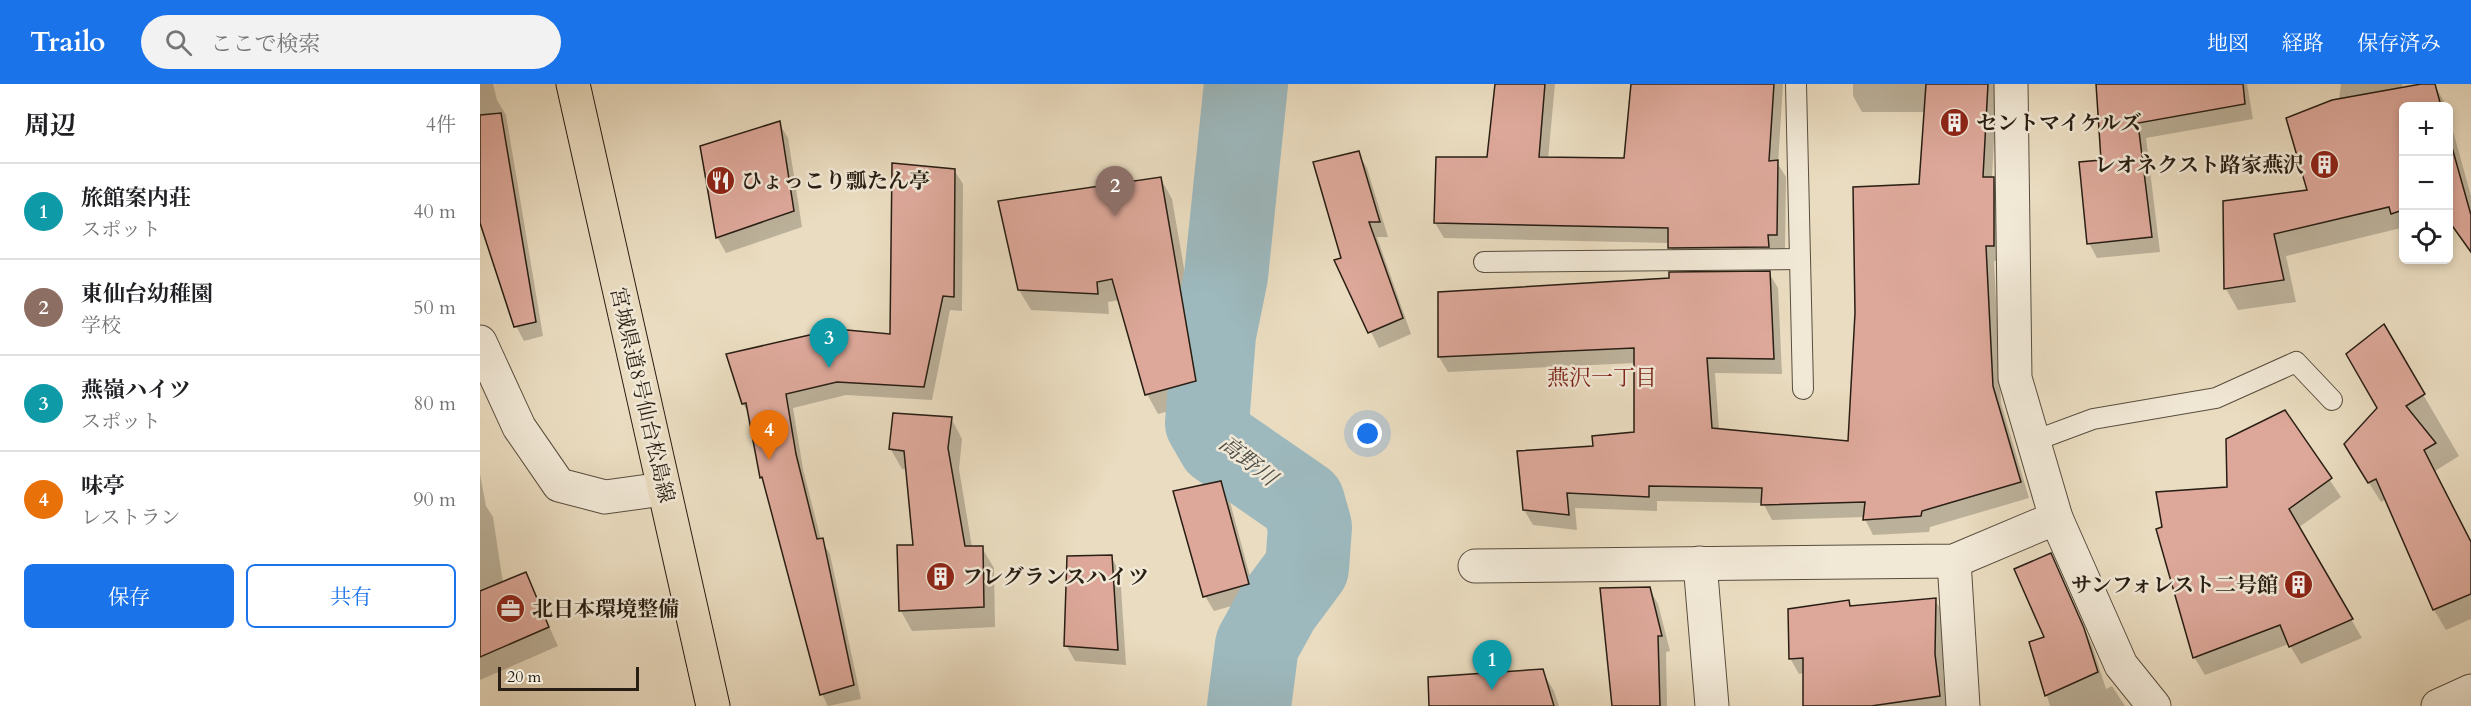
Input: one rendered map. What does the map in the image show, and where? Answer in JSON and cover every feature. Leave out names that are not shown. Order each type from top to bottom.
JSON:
[{"type":"main road","name":"宮城県道8号仙台松島線","points":[[573,84],[713,706]]},
{"type":"street","points":[[2011,84],[2015,378],[2056,518],[2121,665],[2154,706]]},
{"type":"street","points":[[480,342],[519,427],[559,485],[605,497],[663,489]]},
{"type":"street","points":[[1475,566],[1954,561],[2056,518]]},
{"type":"street","points":[[1954,561],[1963,706]]},
{"type":"street","points":[[1700,563],[1712,706]]},
{"type":"street","points":[[2438,706],[2471,690]]},
{"type":"lane","points":[[1796,84],[1803,388]]},
{"type":"lane","points":[[1484,262],[1800,259]]},
{"type":"lane","points":[[2034,441],[2093,419],[2216,398],[2296,362],[2332,400]]},
{"type":"building","points":[[1495,84],[1545,84],[1539,157],[1624,158],[1631,84],[1774,84],[1769,161],[1778,160],[1777,235],[1768,235],[1769,247],[1668,248],[1668,228],[1434,223],[1436,157],[1487,157]]},
{"type":"building","points":[[1926,84],[1988,84],[1983,177],[1994,177],[1994,246],[1986,246],[1993,386],[2021,482],[1922,511],[1921,516],[1863,520],[1865,502],[1761,505],[1762,488],[1649,486],[1649,497],[1567,493],[1569,515],[1523,510],[1517,451],[1593,446],[1592,436],[1634,432],[1634,348],[1438,357],[1438,292],[1669,278],[1669,272],[1770,271],[1774,359],[1707,358],[1712,428],[1848,441],[1855,313],[1853,187],[1919,184]]},
{"type":"building","points":[[2096,84],[2243,84],[2245,104],[2138,123],[2152,237],[2087,244],[2079,162],[2101,160]]},
{"type":"building","points":[[2421,84],[2435,84],[2440,102],[2399,102],[2399,211],[2391,214],[2389,207],[2274,234],[2284,280],[2224,289],[2223,201],[2307,190],[2286,118],[2332,100]]},
{"type":"building","points":[[501,113],[536,322],[514,327],[480,223],[480,115]]},
{"type":"building","points":[[780,121],[794,211],[716,238],[700,146]]},
{"type":"building","points":[[1359,151],[1380,222],[1369,222],[1403,318],[1368,333],[1334,260],[1341,258],[1313,162]]},
{"type":"building","points":[[2453,151],[2471,215],[2471,252],[2453,227]]},
{"type":"building","points":[[892,163],[955,169],[954,297],[943,296],[924,387],[837,382],[786,394],[796,454],[817,539],[823,538],[854,685],[820,695],[762,477],[760,478],[746,403],[742,404],[726,354],[836,329],[890,334]]},
{"type":"building","points":[[1161,177],[1196,381],[1145,395],[1112,279],[1097,282],[1098,294],[1018,290],[998,201]]},
{"type":"building","points":[[2384,324],[2425,394],[2406,406],[2436,443],[2424,450],[2471,542],[2471,594],[2433,610],[2376,479],[2368,483],[2344,444],[2377,408],[2346,354]]},
{"type":"building","points":[[2285,410],[2332,478],[2289,509],[2353,619],[2289,647],[2280,625],[2193,658],[2156,529],[2162,527],[2156,492],[2227,487],[2226,439]]},
{"type":"building","points":[[893,413],[952,417],[948,448],[965,546],[983,546],[984,607],[899,611],[897,545],[913,545],[904,451],[889,449]]},
{"type":"building","points":[[1221,481],[1249,584],[1203,597],[1173,491]]},
{"type":"building","points":[[2051,553],[2084,628],[2098,672],[2045,696],[2029,642],[2044,637],[2014,569]]},
{"type":"building","points":[[1112,555],[1118,650],[1064,646],[1067,556]]},
{"type":"building","name":"北日本環境整備","points":[[526,572],[549,627],[480,657],[480,591]]},
{"type":"building","points":[[1650,587],[1662,636],[1658,636],[1660,706],[1612,706],[1600,588]]},
{"type":"building","points":[[1936,598],[1935,654],[1940,696],[1871,706],[1803,706],[1803,658],[1789,659],[1788,609],[1849,600],[1850,606]]},
{"type":"building","points":[[1543,669],[1554,706],[1429,706],[1428,677]]},
{"type":"waterway","name":"高野川","points":[[1246,84],[1226,276],[1214,335],[1207,423],[1219,444],[1303,502],[1310,527],[1307,568],[1278,607],[1257,645],[1249,706]]},
{"type":"place","name":"セントマイケルズ","points":[[1955,123]]},
{"type":"place","name":"レオネクスト路家燕沢","points":[[2325,165]]},
{"type":"place","name":"ひょっこり瓢たん亭","points":[[720,181]]},
{"type":"place","name":"東仙台幼稚園","points":[[1115,216]]},
{"type":"place","name":"燕嶺ハイツ","points":[[829,368]]},
{"type":"place","name":"味亭","points":[[769,460]]},
{"type":"place","name":"フレグランスハイツ","points":[[941,577]]},
{"type":"place","name":"サンフォレスト二号館","points":[[2299,585]]},
{"type":"place","name":"北日本環境整備","points":[[511,609]]},
{"type":"place","name":"旅館案内荘","points":[[1492,690]]},
{"type":"district","name":"燕沢一丁目","points":[[1602,378]]}]
